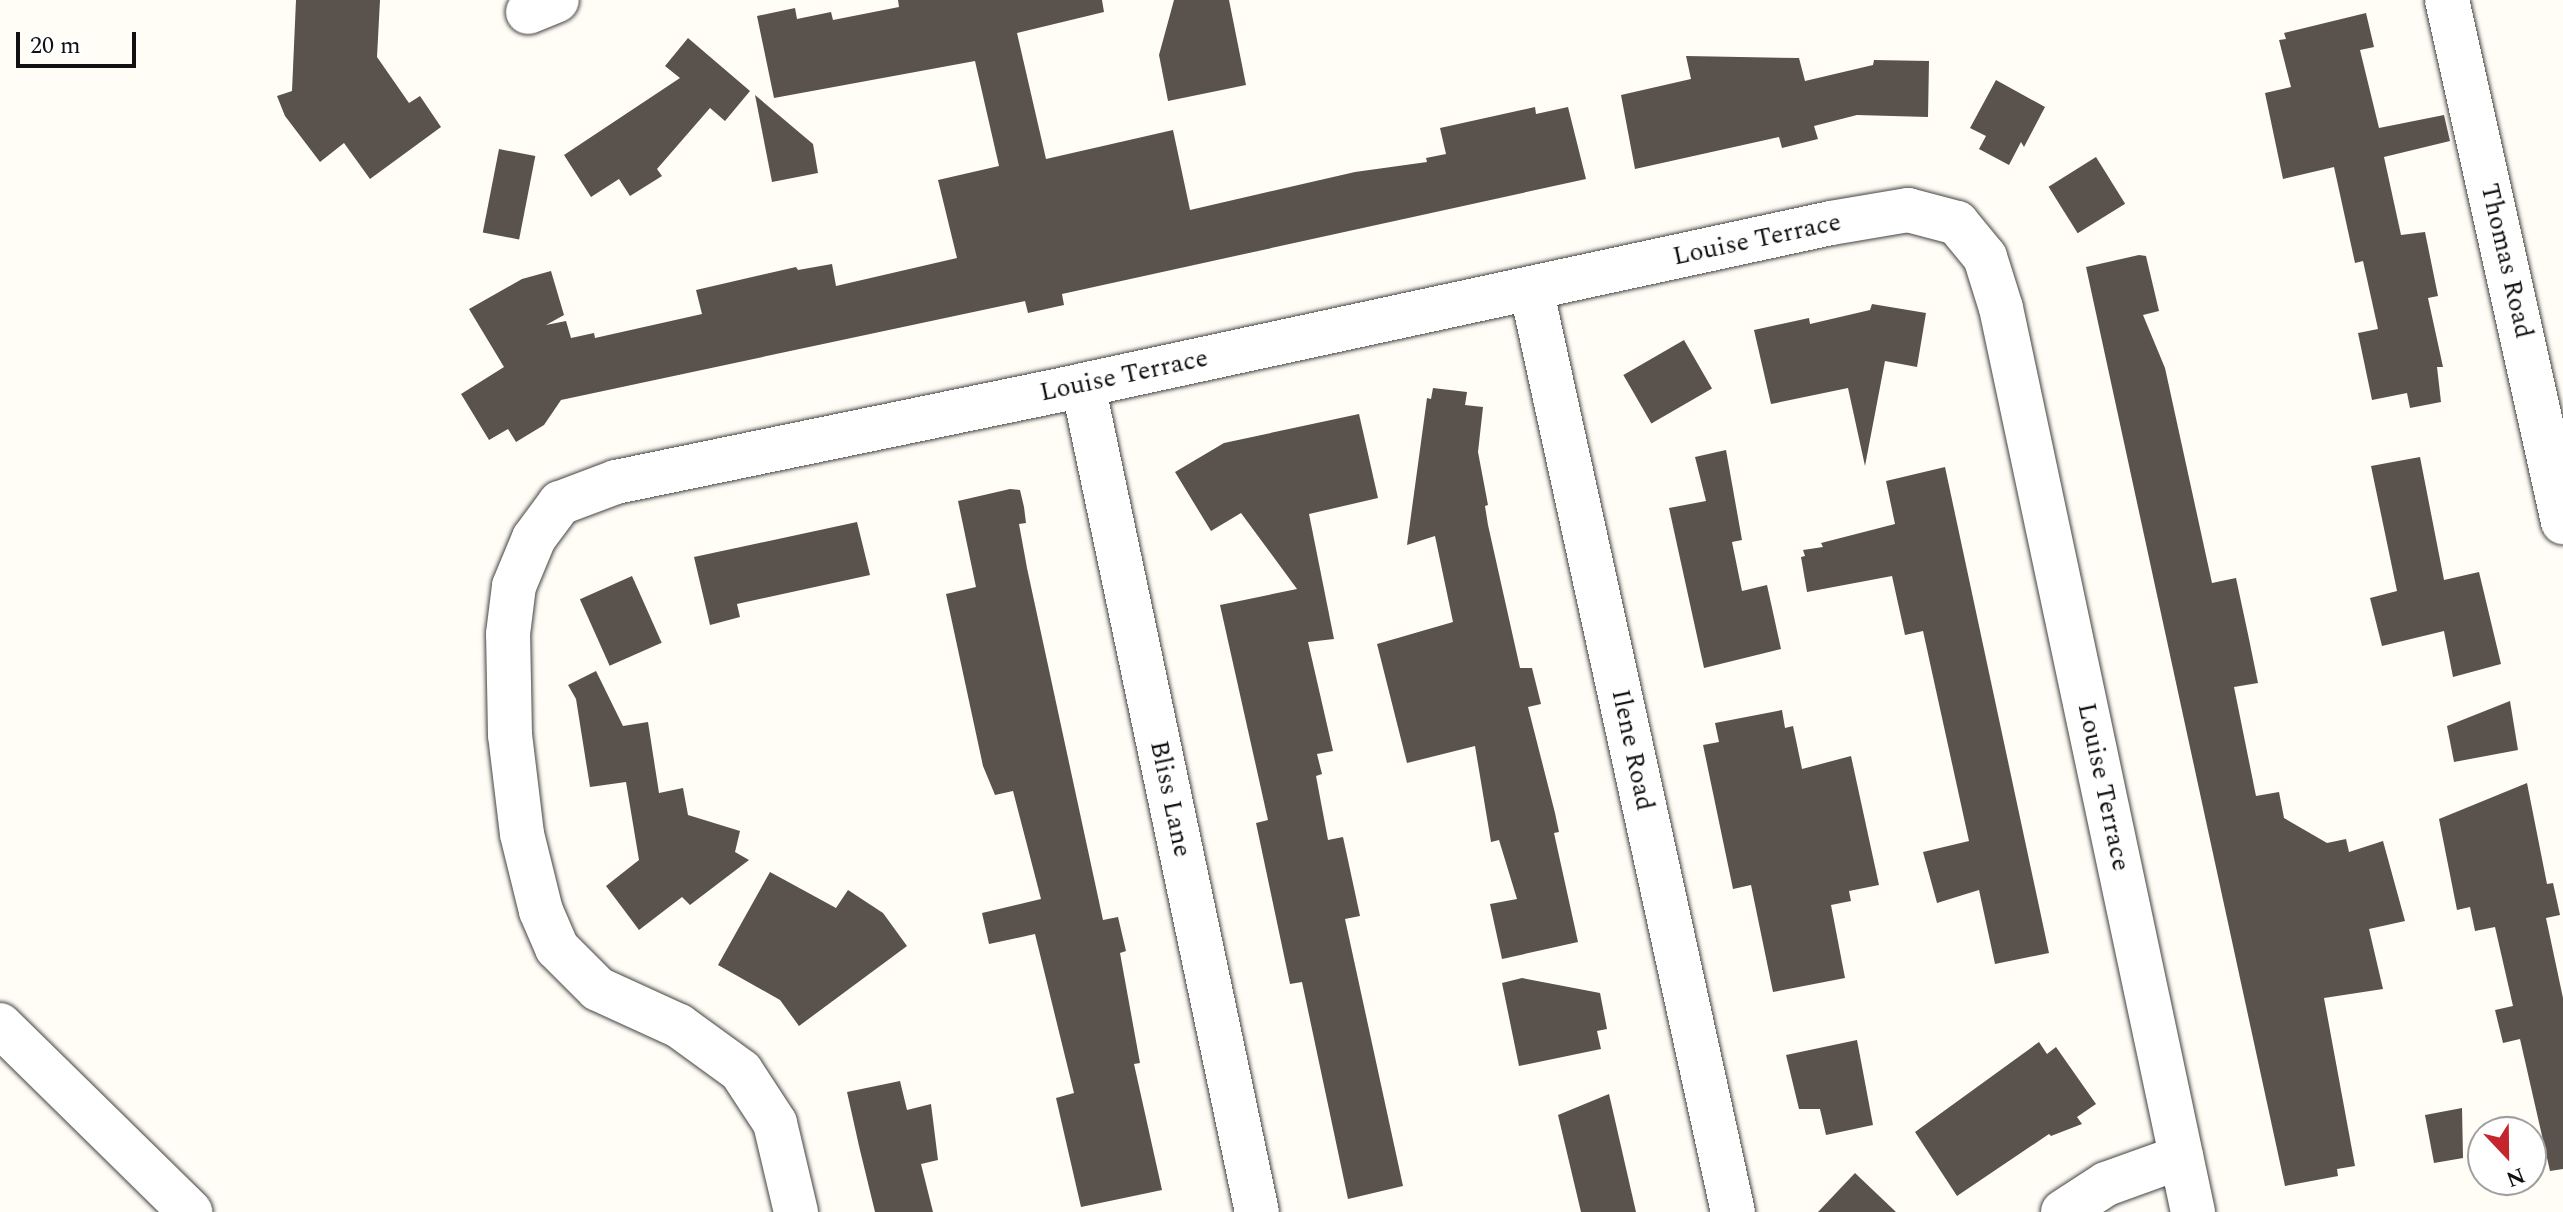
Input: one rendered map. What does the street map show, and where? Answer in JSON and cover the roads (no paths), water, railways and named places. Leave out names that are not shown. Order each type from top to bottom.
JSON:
[{"type":"street","name":"Thomas Road","points":[[2447,0],[2553,429],[2563,522]]},
{"type":"street","name":"Louise Terrace","points":[[796,1212],[775,1123],[741,1071],[679,1026],[598,989],[557,948],[541,911],[522,834],[513,763],[508,634],[514,586],[534,538],[560,503],[616,482],[1083,385],[1831,223],[1908,210],[1957,223],[1985,257],[2001,308],[2193,1212]]},
{"type":"street","name":"Ilene Road","points":[[1531,288],[1733,1212]]},
{"type":"street","name":"Bliss Lane","points":[[1083,385],[1257,1212]]},
{"type":"street","points":[[0,1025],[190,1212]]},
{"type":"street","points":[[2063,1212],[2106,1184],[2181,1157]]}]
